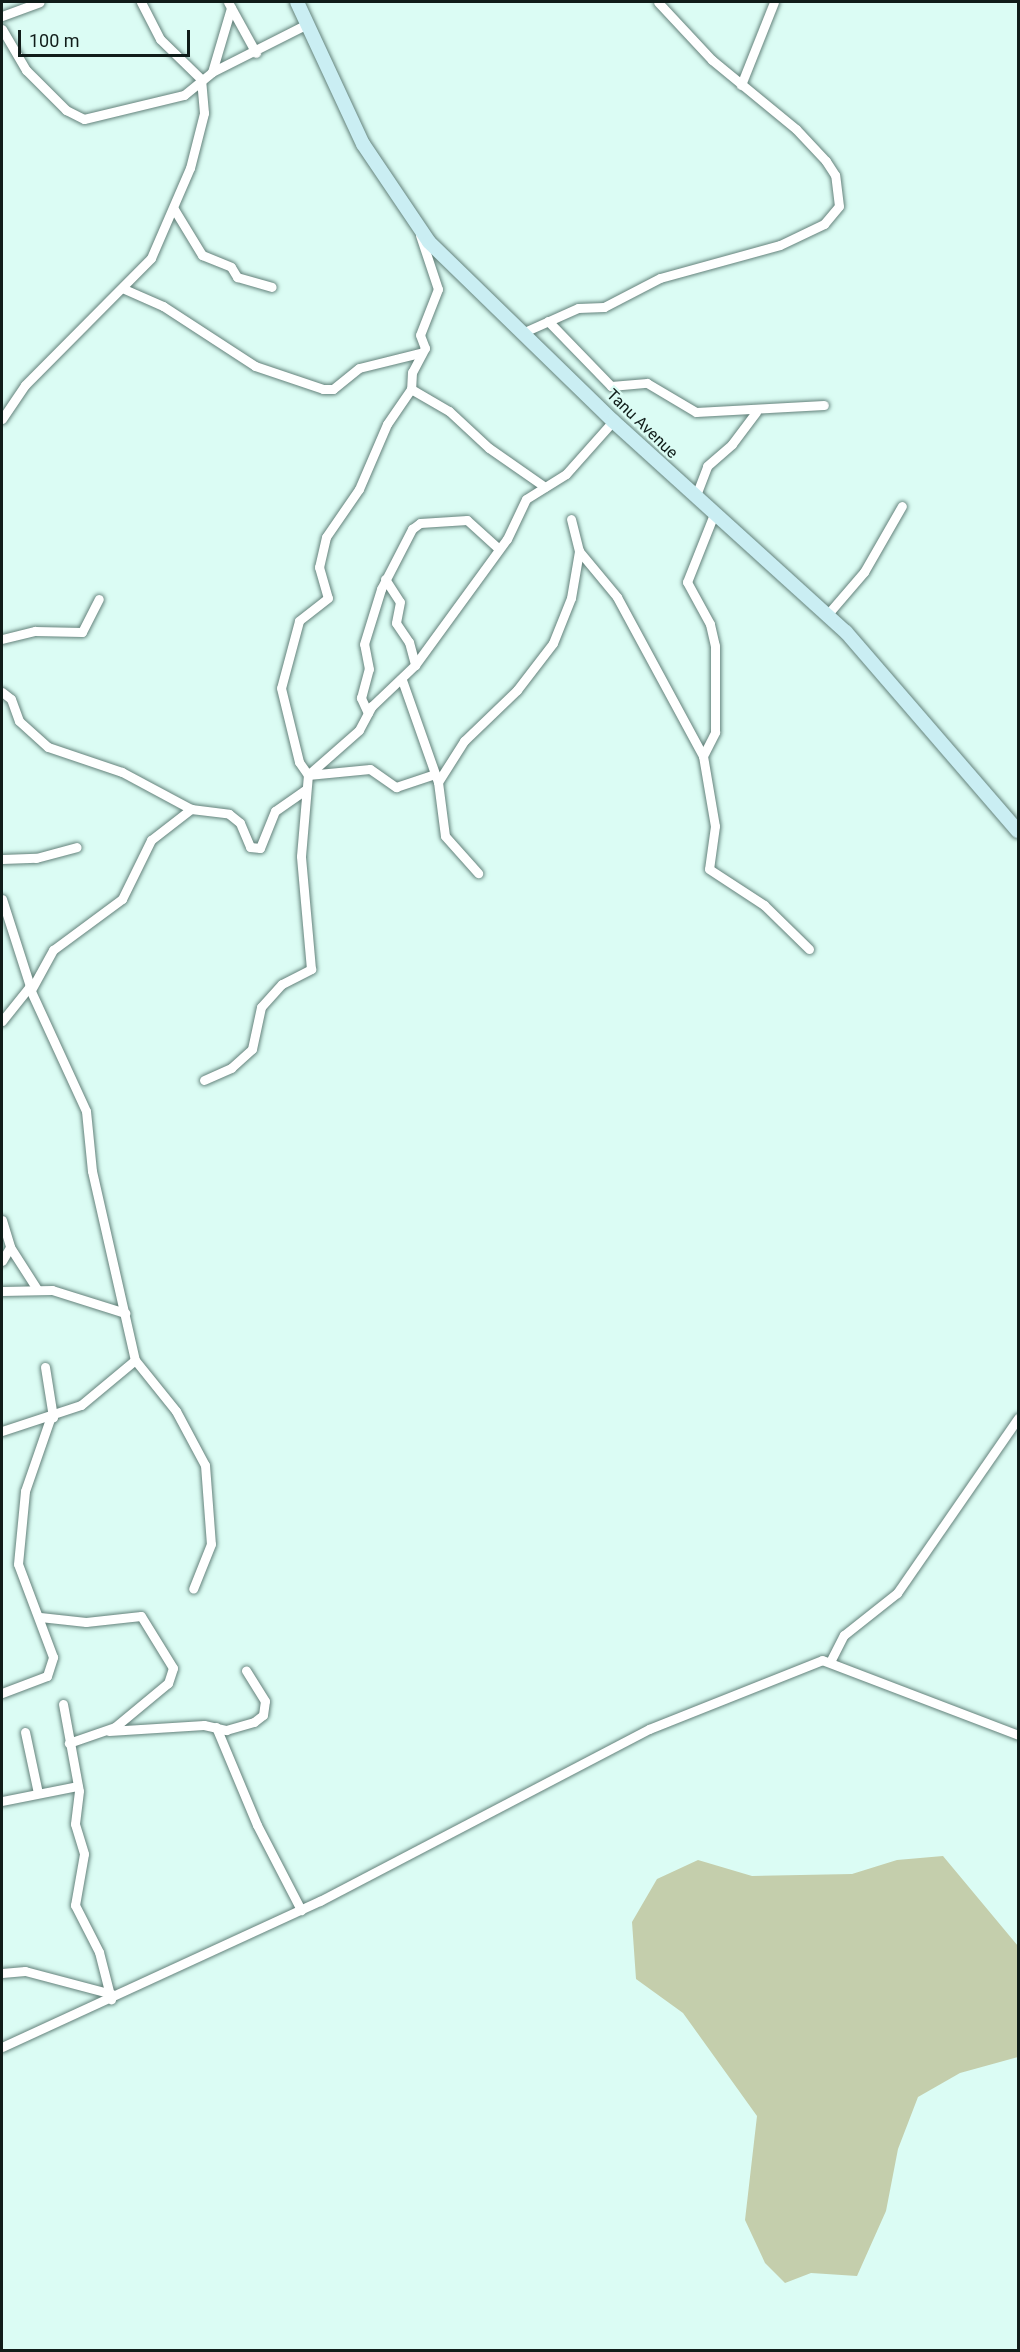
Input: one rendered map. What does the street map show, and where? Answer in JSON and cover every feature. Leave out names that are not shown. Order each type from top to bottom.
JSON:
[{"type":"street","points":[[2,16],[40,2]]},
{"type":"street","points":[[2,419],[25,384],[151,258],[174,209],[201,134],[201,79],[160,39],[141,2]]},
{"type":"street","name":"Tanu Avenue","points":[[297,2],[305,25],[376,167],[419,226],[522,333],[613,421],[695,498],[827,615],[895,685],[1018,831]]},
{"type":"street","points":[[522,333],[578,308],[604,307],[660,278],[780,245],[835,213],[838,185],[826,161],[741,85],[658,2]]},
{"type":"street","points":[[741,85],[774,2]]},
{"type":"street","points":[[212,72],[229,5]]},
{"type":"street","points":[[229,5],[256,53]]},
{"type":"street","points":[[2,28],[26,70],[73,116],[95,118],[156,105],[184,95],[212,72],[256,53],[305,25]]},
{"type":"street","points":[[174,209],[202,255],[231,267],[237,277],[272,287]]},
{"type":"street","points":[[308,775],[299,762],[281,688],[283,670],[299,621],[327,600],[319,567],[326,537],[343,518],[387,424],[411,389],[427,310],[438,290],[419,226]]},
{"type":"street","points":[[122,288],[163,306],[255,366],[323,389],[333,389],[359,368],[420,353]]},
{"type":"street","points":[[548,321],[611,386],[647,383],[696,411],[756,412],[824,405]]},
{"type":"street","points":[[411,389],[449,411],[489,448],[546,487]]},
{"type":"street","points":[[695,498],[707,466],[732,444],[756,412]]},
{"type":"street","points":[[204,1080],[244,1057],[256,1040],[261,1007],[282,984],[311,969],[301,856],[308,775],[359,730],[368,713],[415,665],[499,549],[526,499],[566,474],[613,421]]},
{"type":"street","points":[[827,615],[864,572],[902,506]]},
{"type":"street","points":[[704,756],[715,732],[715,646],[711,624],[687,582],[714,514]]},
{"type":"street","points":[[308,775],[370,769],[396,787],[437,778],[464,741],[517,690],[553,643],[569,604],[579,552],[571,519]]},
{"type":"street","points":[[368,713],[361,698],[369,669],[364,644],[385,579],[420,523],[467,520],[499,549]]},
{"type":"street","points":[[579,552],[616,597],[704,756],[715,826],[709,869],[764,905],[809,949]]},
{"type":"street","points":[[385,579],[400,602],[396,623],[409,642],[415,665]]},
{"type":"street","points":[[2,639],[35,631],[82,632],[99,599]]},
{"type":"street","points":[[402,680],[437,778],[445,836],[478,873]]},
{"type":"street","points":[[2,692],[11,699],[19,721],[48,747],[115,769],[191,809],[229,814],[240,823],[250,847],[261,848],[275,811],[306,789]]},
{"type":"street","points":[[2,1021],[30,988],[53,950],[122,899],[152,840],[191,809]]},
{"type":"street","points":[[2,859],[36,858],[78,847]]},
{"type":"street","points":[[2,899],[30,988],[86,1110],[92,1171],[135,1360],[176,1411],[205,1465],[211,1544],[193,1589]]},
{"type":"street","points":[[2,1220],[10,1247],[37,1289]]},
{"type":"street","points":[[2,1261],[10,1247]]},
{"type":"street","points":[[2,1291],[37,1289],[125,1313]]},
{"type":"street","points":[[2,1431],[52,1418],[95,1396],[135,1360]]},
{"type":"street","points":[[2,1694],[50,1672],[52,1649],[18,1564],[25,1491],[52,1418],[45,1367]]},
{"type":"street","points":[[2,2047],[301,1910],[649,1729],[831,1660],[844,1635],[897,1593],[1018,1418]]},
{"type":"street","points":[[40,1617],[143,1618],[172,1668],[172,1678],[109,1731]]},
{"type":"street","points":[[831,1660],[1018,1735]]},
{"type":"street","points":[[69,1743],[109,1731],[216,1727],[232,1730],[263,1716],[262,1690],[246,1670]]},
{"type":"street","points":[[63,1704],[78,1785],[75,1819],[84,1854],[75,1905],[99,1952],[112,1996]]},
{"type":"street","points":[[216,1727],[257,1825],[301,1910]]},
{"type":"street","points":[[25,1732],[38,1793]]},
{"type":"street","points":[[2,1800],[78,1785]]},
{"type":"street","points":[[2,1973],[25,1971],[112,1996]]},
{"type":"green space","points":[[943,1856],[1018,1946],[1018,2057],[960,2073],[918,2097],[898,2149],[886,2211],[857,2276],[811,2273],[785,2283],[765,2263],[745,2220],[757,2116],[683,2013],[636,1979],[632,1922],[657,1879],[698,1860],[752,1876],[852,1874],[897,1860]]}]
